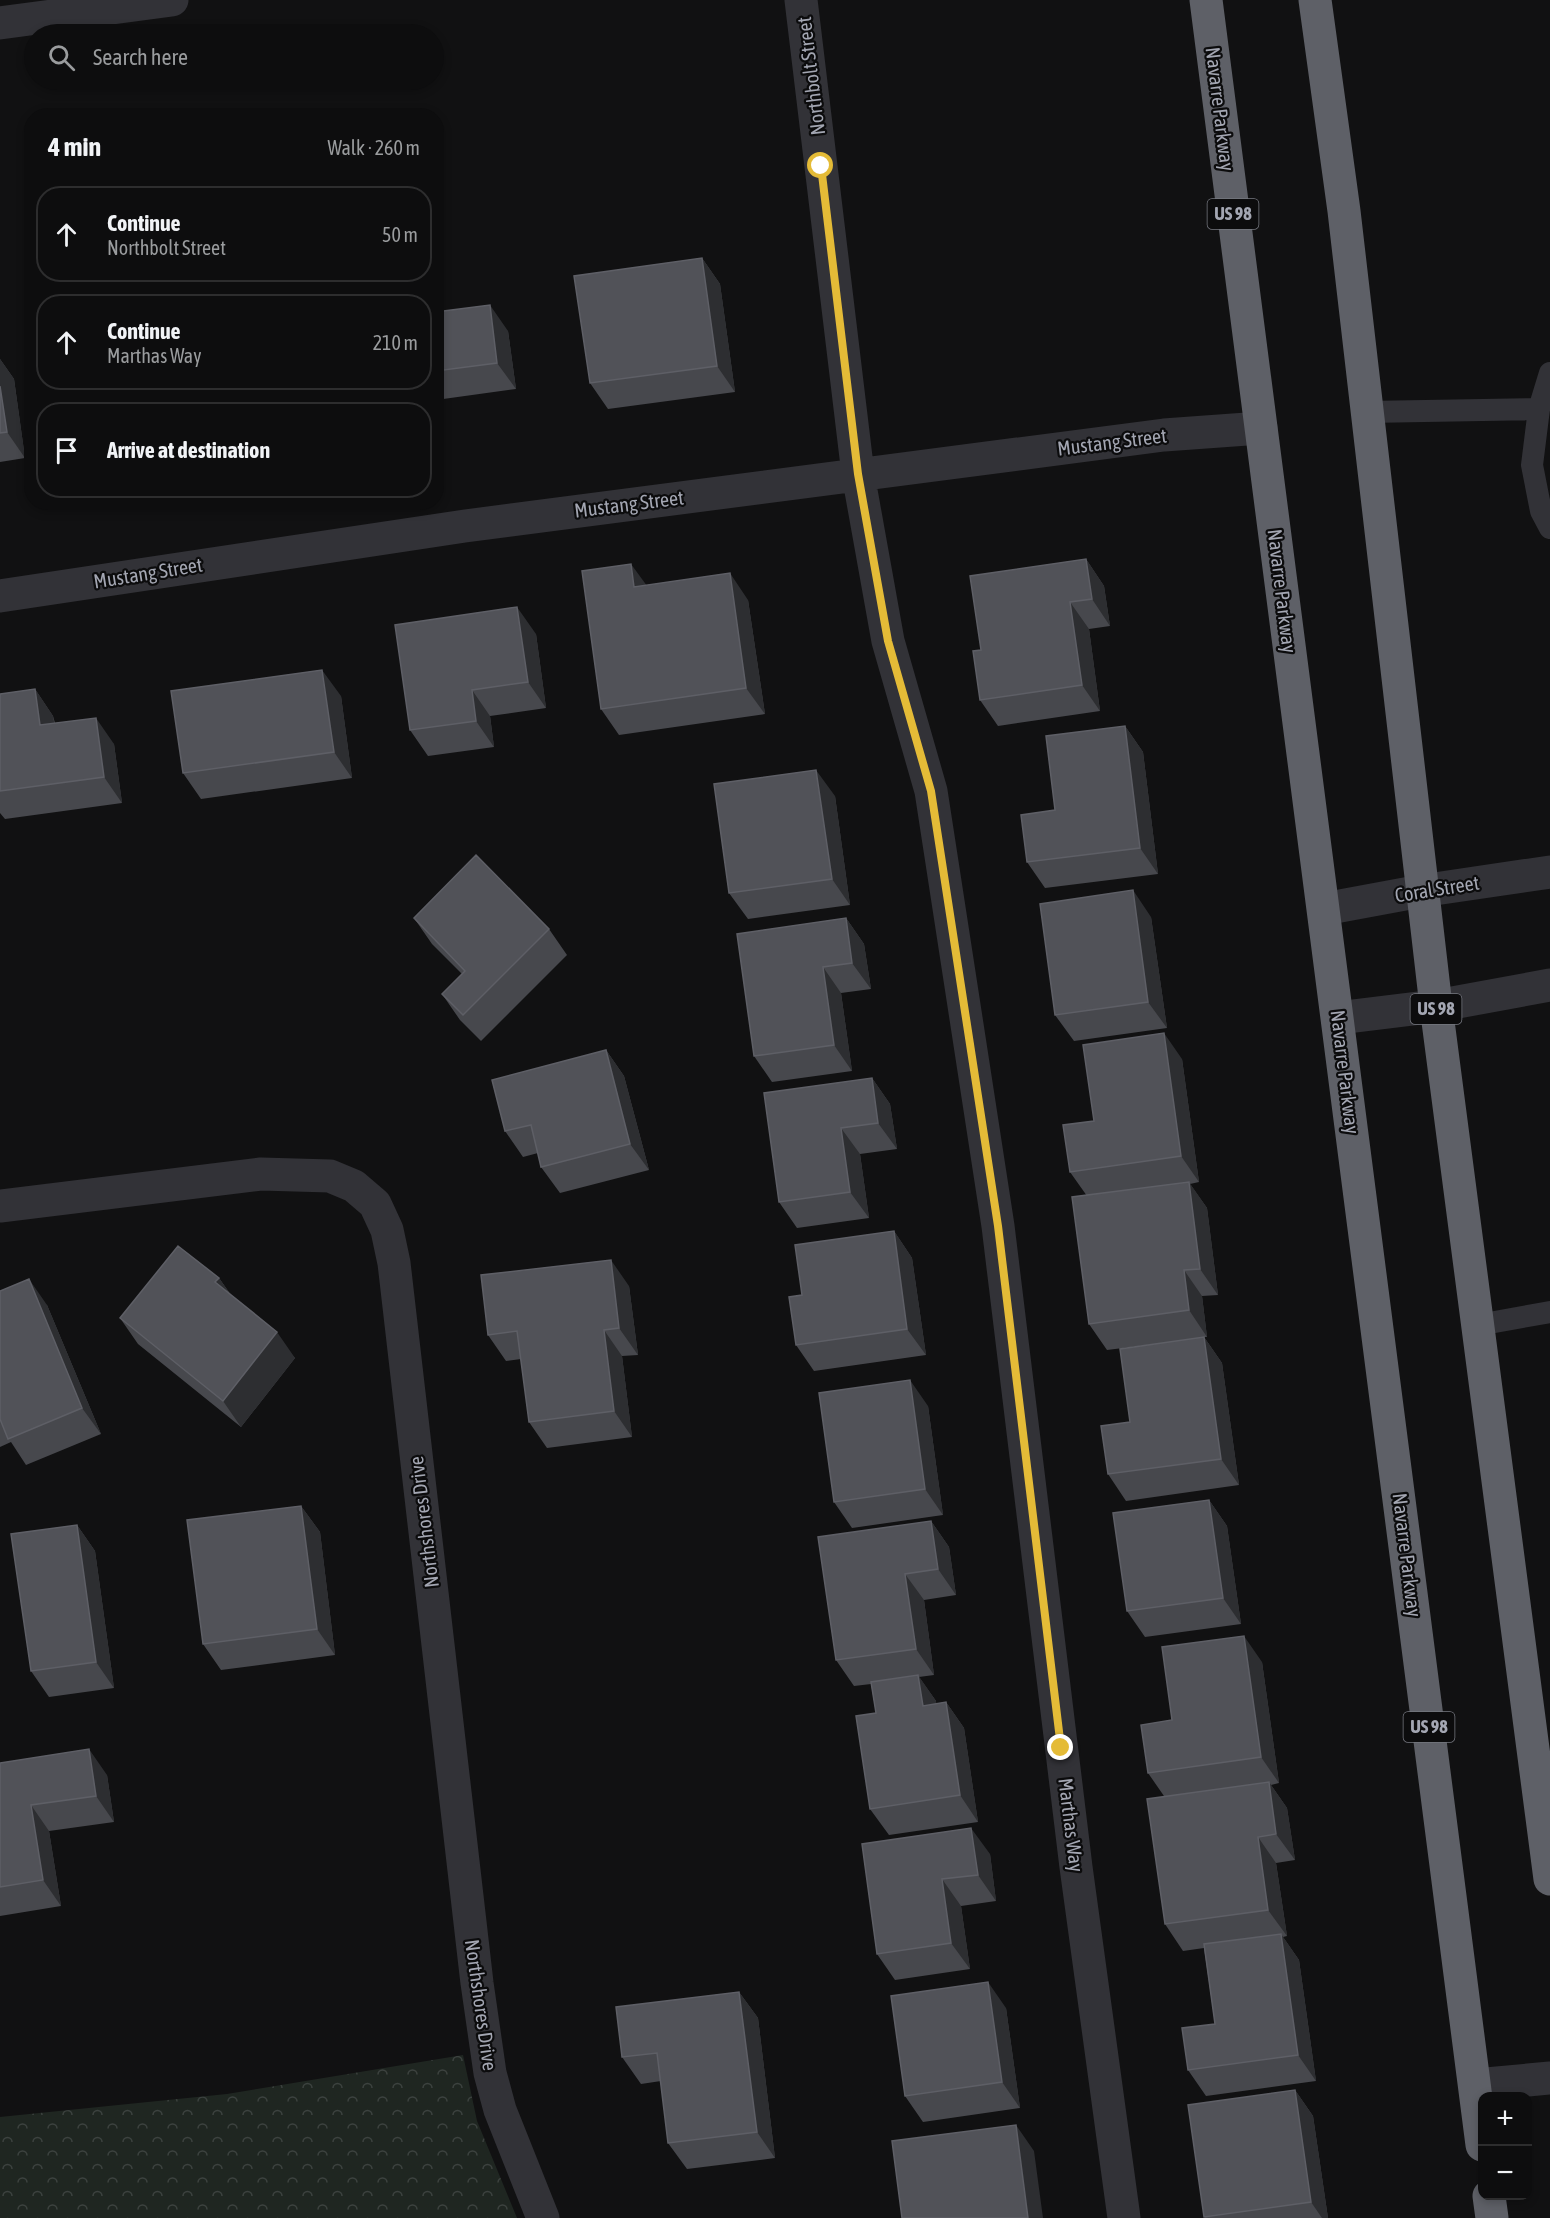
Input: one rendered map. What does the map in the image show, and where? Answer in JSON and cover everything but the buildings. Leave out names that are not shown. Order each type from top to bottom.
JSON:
[{"type":"highway","name":"Navarre Parkway","points":[[1206,0],[1478,2111]]},
{"type":"highway","name":"US 98","points":[[1315,0],[1344,211],[1421,891],[1478,1325],[1540,1733],[1550,1879]]},
{"type":"highway","points":[[1490,2200],[1492,2218]]},
{"type":"street","points":[[0,23],[172,0]]},
{"type":"street","name":"Northbolt Street","points":[[801,0],[858,474]]},
{"type":"street","name":"Mustang Street","points":[[0,596],[454,528],[858,474],[1164,435],[1261,428]]},
{"type":"street","name":"Marthas Way","points":[[858,474],[888,641],[931,791],[998,1226],[1076,1867],[1124,2218]]},
{"type":"street","name":"Coral Street","points":[[1324,909],[1421,891],[1550,872]]},
{"type":"street","points":[[1338,1018],[1436,1006],[1550,985]]},
{"type":"street","name":"Northshores Drive","points":[[0,1206],[261,1174],[330,1176],[354,1186],[375,1203],[387,1230],[394,1263],[473,1948],[490,2073],[500,2110],[543,2218]]},
{"type":"street","points":[[1475,2085],[1550,2078]]},
{"type":"lane","points":[[1550,373],[1539,409],[1532,465],[1541,511],[1550,528]]},
{"type":"lane","points":[[1367,412],[1539,409]]},
{"type":"lane","points":[[1478,1325],[1550,1312]]},
{"type":"green space","points":[[463,2055],[477,2121],[517,2218],[0,2218],[0,2117],[227,2094]]},
{"type":"route","points":[[821,166],[858,474],[888,641],[931,791],[998,1226],[1061,1748]]}]
